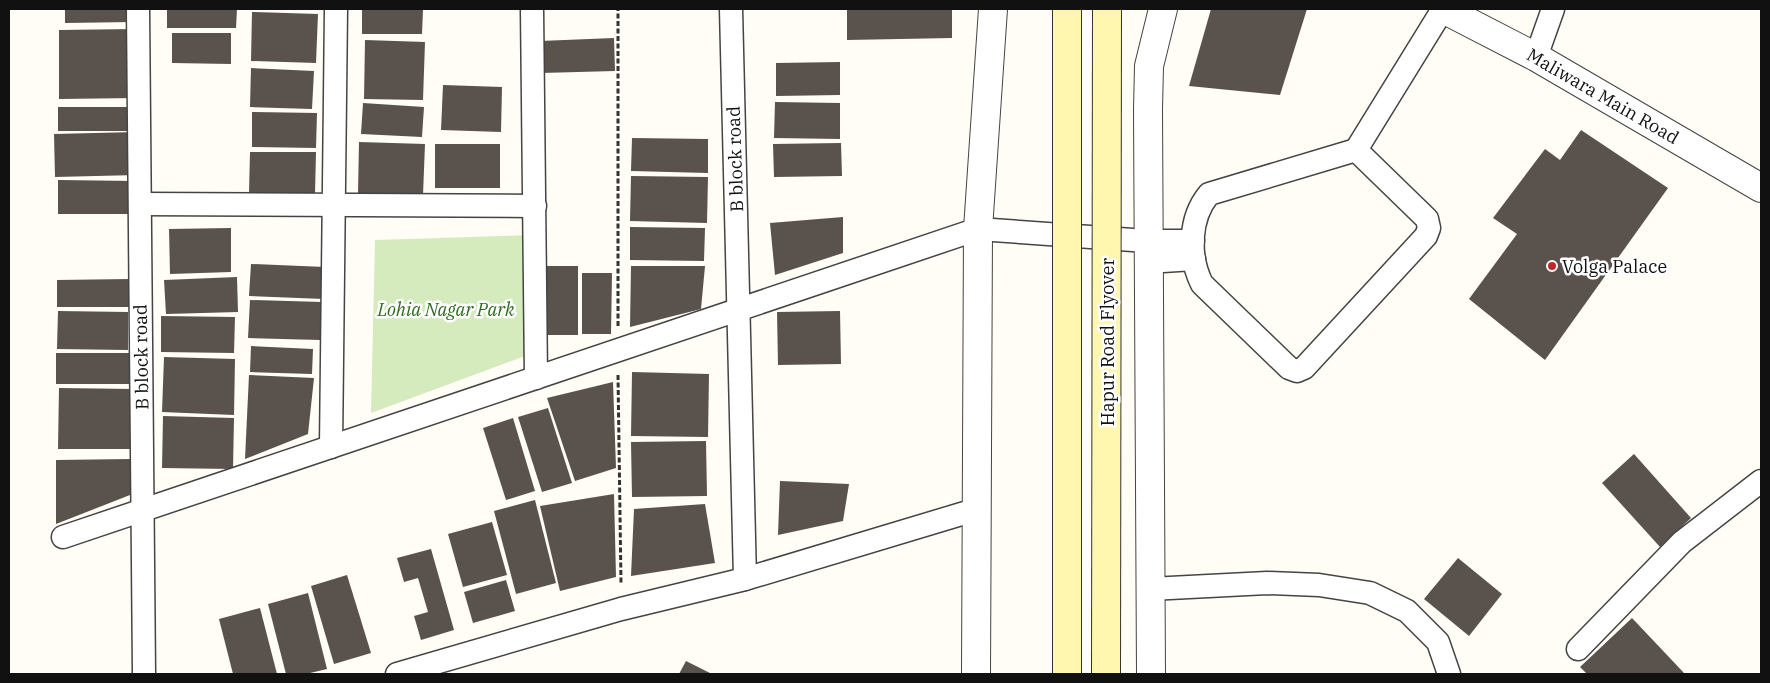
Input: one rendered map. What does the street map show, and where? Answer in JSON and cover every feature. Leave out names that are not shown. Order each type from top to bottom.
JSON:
[{"type":"main road","points":[[1067,9],[1067,674]]},
{"type":"main road","name":"Hapur Road Flyover","points":[[1106,674],[1108,9]]},
{"type":"street","name":"B block road","points":[[138,9],[144,674]]},
{"type":"street","points":[[331,447],[336,9]]},
{"type":"street","points":[[532,9],[536,378]]},
{"type":"street","name":"B block road","points":[[731,9],[746,579]]},
{"type":"street","points":[[976,674],[978,229],[993,9]]},
{"type":"street","points":[[1151,674],[1147,251],[1149,66],[1162,9]]},
{"type":"street","points":[[1356,150],[1427,219],[1429,228],[1426,236],[1304,368],[1297,371],[1289,368],[1202,284],[1193,250],[1196,216],[1201,204],[1209,194],[1356,150],[1443,9]]},
{"type":"street","name":"Maliwara Main Road","points":[[1443,9],[1536,57],[1761,188]]},
{"type":"street","points":[[1536,57],[1553,9]]},
{"type":"street","points":[[140,204],[535,206]]},
{"type":"street","points":[[63,537],[978,229],[1147,251],[1193,250]]},
{"type":"street","points":[[1578,649],[1682,542],[1761,481]]},
{"type":"street","points":[[397,674],[621,609],[746,579],[978,509]]},
{"type":"street","points":[[1150,589],[1267,583],[1319,585],[1370,593],[1406,611],[1438,642],[1449,674]]},
{"type":"path","points":[[618,9],[618,351],[621,609]]},
{"type":"green space","name":"Lohia Nagar Park","points":[[530,235],[525,356],[371,413],[375,240]]},
{"type":"building","points":[[65,9],[132,9],[133,22],[65,23]]},
{"type":"building","points":[[167,9],[237,9],[236,28],[167,28]]},
{"type":"building","points":[[362,9],[423,9],[422,34],[362,34]]},
{"type":"building","points":[[847,9],[952,9],[952,38],[847,40]]},
{"type":"building","points":[[1211,9],[1307,9],[1280,95],[1189,86]]},
{"type":"building","points":[[252,12],[318,14],[316,63],[251,61]]},
{"type":"building","points":[[136,29],[137,98],[59,99],[59,30]]},
{"type":"building","points":[[172,33],[231,33],[231,64],[172,63]]},
{"type":"building","points":[[614,38],[615,71],[541,73],[540,41]]},
{"type":"building","points":[[365,40],[425,42],[423,100],[364,99]]},
{"type":"building","points":[[840,62],[840,95],[776,96],[776,63]]},
{"type":"building","points":[[251,68],[314,71],[312,109],[250,107]]},
{"type":"building","points":[[443,85],[502,87],[501,132],[441,130]]},
{"type":"building","points":[[775,102],[840,103],[840,139],[774,138]]},
{"type":"building","points":[[363,103],[424,107],[422,137],[361,134]]},
{"type":"building","points":[[58,107],[128,107],[128,131],[58,131]]},
{"type":"building","points":[[252,112],[317,113],[316,148],[252,147]]},
{"type":"building","name":"Volga Palace","points":[[1581,130],[1668,188],[1545,360],[1469,299],[1517,234],[1493,218],[1545,149],[1560,160]]},
{"type":"building","points":[[136,132],[137,175],[55,177],[54,134]]},
{"type":"building","points":[[632,138],[708,139],[708,173],[631,171]]},
{"type":"building","points":[[359,142],[425,144],[423,195],[358,193]]},
{"type":"building","points":[[841,143],[842,176],[774,177],[773,144]]},
{"type":"building","points":[[435,144],[500,144],[500,188],[435,188]]},
{"type":"building","points":[[250,152],[316,152],[315,194],[249,193]]},
{"type":"building","points":[[631,176],[708,177],[707,223],[630,221]]},
{"type":"building","points":[[58,180],[135,181],[135,214],[58,214]]},
{"type":"building","points":[[843,217],[843,253],[775,275],[770,223]]},
{"type":"building","points":[[630,227],[705,228],[704,261],[630,260]]},
{"type":"building","points":[[231,228],[231,272],[170,274],[169,229]]},
{"type":"building","points":[[251,264],[325,267],[324,299],[249,296]]},
{"type":"building","points":[[544,266],[578,266],[578,335],[544,335]]},
{"type":"building","points":[[631,266],[705,266],[701,309],[630,327]]},
{"type":"building","points":[[582,273],[612,273],[611,334],[582,334]]},
{"type":"building","points":[[237,277],[238,312],[166,314],[164,280]]},
{"type":"building","points":[[130,279],[131,307],[57,307],[57,280]]},
{"type":"building","points":[[250,300],[322,302],[320,340],[248,338]]},
{"type":"building","points":[[58,311],[128,312],[128,350],[57,349]]},
{"type":"building","points":[[840,311],[841,364],[778,365],[777,312]]},
{"type":"building","points":[[161,316],[235,317],[234,353],[161,352]]},
{"type":"building","points":[[251,346],[313,349],[312,374],[250,372]]},
{"type":"building","points":[[56,353],[132,353],[132,384],[56,384]]},
{"type":"building","points":[[164,357],[235,359],[234,415],[162,412]]},
{"type":"building","points":[[632,372],[709,374],[708,437],[631,436]]},
{"type":"building","points":[[249,375],[314,378],[308,434],[245,459]]},
{"type":"building","points":[[613,382],[616,468],[575,481],[547,398]]},
{"type":"building","points":[[59,388],[134,389],[133,449],[58,449]]},
{"type":"building","points":[[548,408],[572,483],[542,492],[518,417]]},
{"type":"building","points":[[163,416],[234,418],[233,469],[162,468]]},
{"type":"building","points":[[513,418],[535,491],[506,500],[483,428]]},
{"type":"building","points":[[706,441],[707,496],[632,497],[631,442]]},
{"type":"building","points":[[1634,454],[1691,518],[1660,547],[1602,483]]},
{"type":"building","points":[[131,459],[130,495],[56,524],[56,460]]},
{"type":"building","points":[[780,481],[849,484],[843,521],[778,535]]},
{"type":"building","points":[[614,494],[616,577],[560,591],[540,506]]},
{"type":"building","points":[[535,500],[556,583],[516,594],[494,511]]},
{"type":"building","points":[[705,504],[715,563],[631,576],[634,509]]},
{"type":"building","points":[[492,522],[507,575],[463,587],[448,534]]},
{"type":"building","points":[[431,549],[454,630],[421,640],[414,616],[428,612],[418,578],[404,582],[397,558]]},
{"type":"building","points":[[1458,558],[1502,594],[1469,636],[1424,599]]},
{"type":"building","points":[[347,575],[371,653],[334,664],[311,586]]},
{"type":"building","points":[[506,580],[515,611],[473,623],[464,592]]},
{"type":"building","points":[[308,593],[327,669],[306,674],[286,674],[268,604]]},
{"type":"building","points":[[260,608],[277,674],[233,674],[219,619]]},
{"type":"building","points":[[1632,618],[1683,674],[1587,674],[1580,667]]},
{"type":"building","points":[[686,661],[712,674],[679,674]]},
{"type":"place","name":"Volga Palace","points":[[1552,266]]}]
